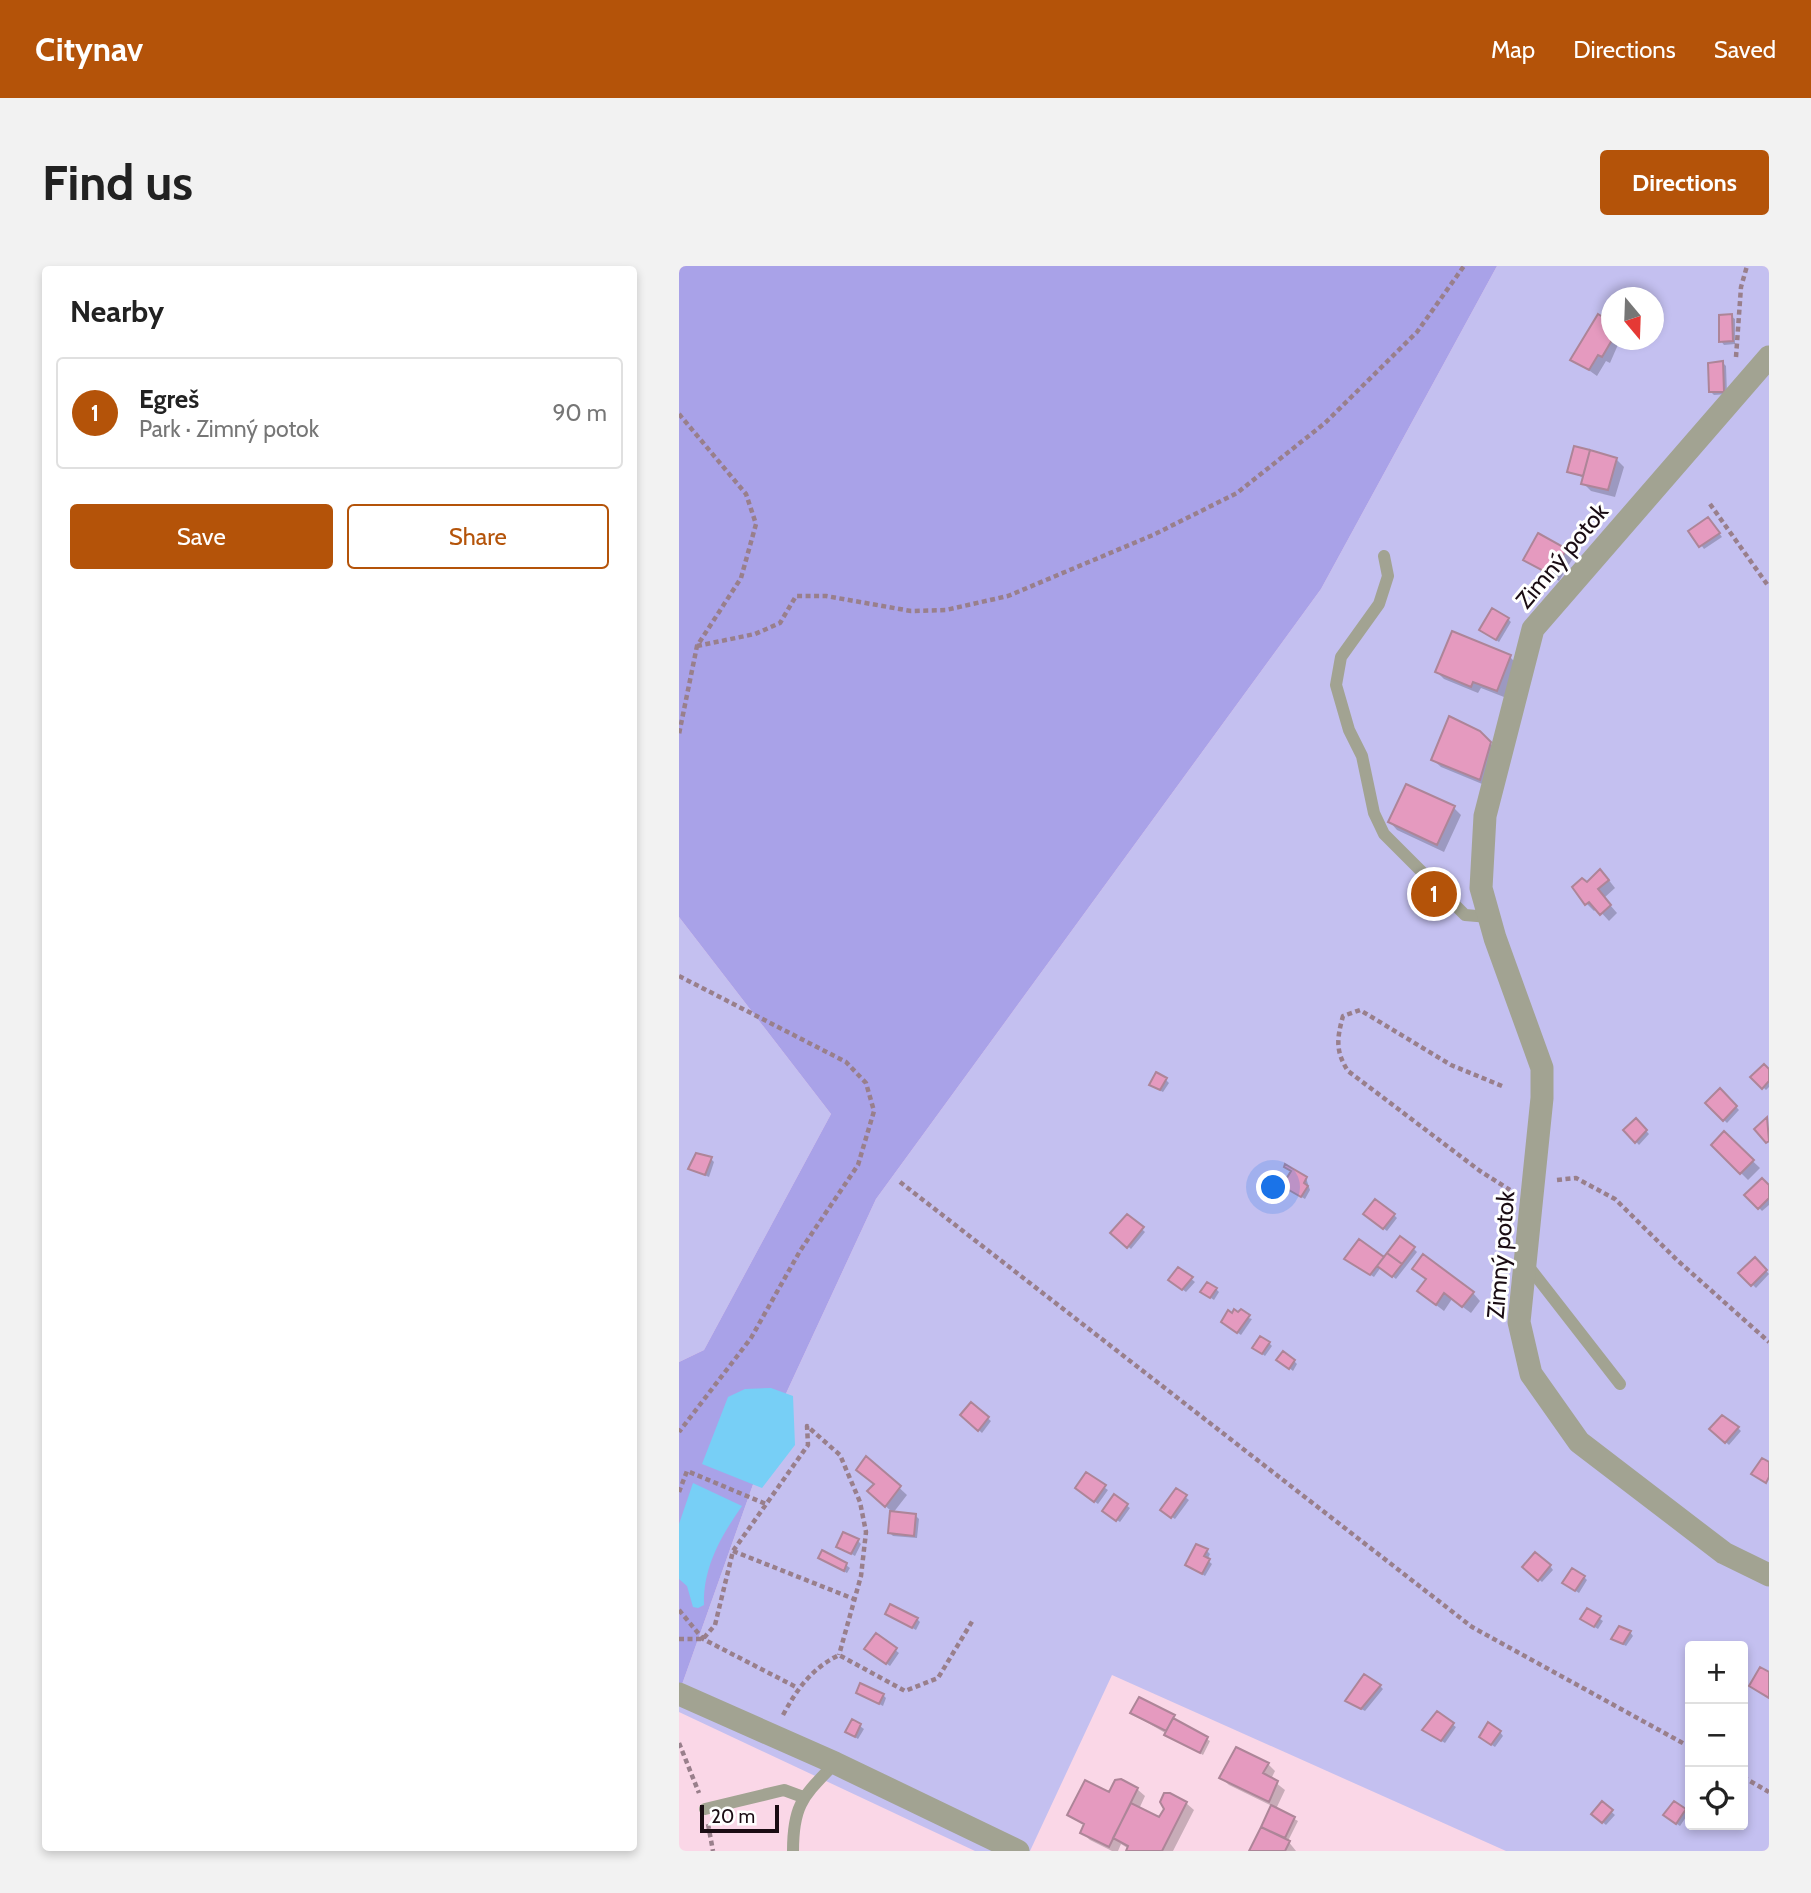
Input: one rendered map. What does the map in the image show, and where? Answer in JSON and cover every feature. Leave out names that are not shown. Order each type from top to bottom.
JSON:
[{"type":"street","name":"Zimný potok","points":[[1769,357],[1533,629],[1485,816],[1481,888],[1542,1068],[1542,1098],[1519,1322],[1531,1374],[1579,1442],[1724,1553],[1769,1575]]},
{"type":"street","points":[[679,1694],[835,1763],[1018,1851]]},
{"type":"lane","points":[[1384,556],[1388,576],[1379,604],[1341,657],[1336,685],[1349,730],[1362,756],[1374,813],[1384,834],[1465,915],[1489,917]]},
{"type":"lane","points":[[1525,1261],[1620,1384]]},
{"type":"lane","points":[[793,1851],[793,1822],[803,1797],[835,1763]]},
{"type":"lane","points":[[705,1809],[785,1790],[803,1797]]},
{"type":"path","points":[[697,646],[755,634],[780,623],[796,596],[826,596],[911,611],[946,610],[1008,596],[1165,529],[1237,493],[1325,422],[1417,332],[1464,266]]},
{"type":"path","points":[[1733,396],[1741,286],[1747,266]]},
{"type":"path","points":[[679,414],[746,494],[756,524],[741,578],[697,646],[679,734]]},
{"type":"path","points":[[1710,504],[1769,587]]},
{"type":"path","points":[[679,976],[846,1062],[866,1083],[874,1111],[858,1164],[800,1251],[751,1338],[679,1432]]},
{"type":"path","points":[[1502,1086],[1451,1065],[1360,1010],[1343,1016],[1337,1038],[1339,1057],[1348,1071],[1480,1171],[1532,1199],[1557,1180],[1576,1178],[1615,1199],[1677,1260],[1769,1342]]},
{"type":"path","points":[[900,1182],[1472,1627],[1685,1743]]},
{"type":"path","points":[[679,1639],[703,1639],[715,1625],[733,1551],[808,1445],[807,1426],[840,1455],[860,1502],[866,1532],[854,1599],[839,1654],[824,1662],[798,1688],[772,1734]]},
{"type":"path","points":[[679,1492],[687,1471],[766,1504]]},
{"type":"path","points":[[733,1551],[854,1599]]},
{"type":"path","points":[[679,1610],[703,1639],[798,1688]]},
{"type":"path","points":[[839,1654],[905,1691],[938,1678],[973,1620]]},
{"type":"path","points":[[1748,1780],[1769,1791]]},
{"type":"shaded area","points":[[679,266],[1497,266],[1321,589],[876,1199],[783,1400],[679,1693],[679,1362],[704,1350],[831,1114],[679,917]]},
{"type":"shaded area","points":[[1497,266],[1769,266],[1769,1851],[1506,1851],[1112,1675],[1030,1851],[975,1851],[679,1712],[679,1693],[783,1400],[876,1199],[1321,589]]},
{"type":"shaded area","points":[[679,917],[831,1114],[704,1350],[679,1362]]},
{"type":"water","points":[[771,1388],[793,1396],[795,1445],[762,1488],[702,1464],[728,1397],[745,1389]]},
{"type":"water","points":[[693,1483],[742,1506],[715,1552],[704,1591],[704,1605],[698,1608],[693,1607],[687,1586],[679,1579],[679,1524]]},
{"type":"building","points":[[1598,314],[1601,316],[1601,350],[1606,350],[1602,357],[1598,355],[1589,370],[1570,360]]},
{"type":"building","points":[[1732,314],[1733,341],[1719,342],[1719,315]]},
{"type":"building","points":[[1723,361],[1724,392],[1709,392],[1708,363]]},
{"type":"building","points":[[1574,446],[1590,450],[1583,476],[1567,472]]},
{"type":"building","points":[[1590,450],[1617,458],[1608,490],[1581,484]]},
{"type":"building","points":[[1708,517],[1720,533],[1699,547],[1688,531]]},
{"type":"building","points":[[1538,533],[1567,549],[1551,575],[1523,560]]},
{"type":"building","points":[[1492,608],[1509,618],[1496,640],[1479,630]]},
{"type":"building","points":[[1452,631],[1511,655],[1497,691],[1473,682],[1471,687],[1435,672]]},
{"type":"building","points":[[1449,716],[1480,731],[1491,742],[1480,780],[1431,760]]},
{"type":"building","points":[[1406,784],[1455,806],[1437,845],[1388,822]]},
{"type":"building","points":[[1600,869],[1609,880],[1598,889],[1611,905],[1600,915],[1589,902],[1585,905],[1572,887],[1582,878],[1587,882]]},
{"type":"building","points":[[1764,1064],[1769,1069],[1769,1081],[1762,1089],[1750,1077]]},
{"type":"building","points":[[1156,1072],[1167,1078],[1160,1090],[1149,1085]]},
{"type":"building","points":[[1720,1088],[1737,1106],[1723,1121],[1705,1103]]},
{"type":"building","points":[[1767,1117],[1769,1141],[1766,1143],[1754,1129]]},
{"type":"building","points":[[1636,1118],[1647,1130],[1635,1143],[1623,1130]]},
{"type":"building","points":[[1724,1131],[1754,1160],[1740,1174],[1711,1145]]},
{"type":"building","points":[[696,1153],[712,1157],[705,1175],[688,1169]]},
{"type":"building","points":[[1285,1164],[1307,1177],[1304,1183],[1308,1186],[1301,1197],[1282,1186],[1291,1171],[1284,1167]]},
{"type":"building","points":[[1762,1178],[1769,1185],[1769,1198],[1758,1209],[1744,1195]]},
{"type":"building","points":[[1375,1199],[1395,1214],[1383,1229],[1363,1214]]},
{"type":"building","points":[[1127,1214],[1144,1227],[1127,1248],[1110,1233]]},
{"type":"building","points":[[1400,1236],[1415,1247],[1402,1264],[1387,1253]]},
{"type":"building","points":[[1359,1239],[1384,1257],[1370,1275],[1344,1259]]},
{"type":"building","points":[[1387,1253],[1402,1264],[1392,1277],[1377,1266]]},
{"type":"building","points":[[1423,1254],[1474,1292],[1462,1307],[1444,1293],[1436,1305],[1417,1291],[1426,1279],[1412,1269]]},
{"type":"building","points":[[1755,1257],[1767,1270],[1751,1286],[1738,1273]]},
{"type":"building","points":[[1178,1267],[1193,1277],[1182,1290],[1168,1280]]},
{"type":"building","points":[[1207,1282],[1217,1288],[1210,1298],[1200,1292]]},
{"type":"building","points":[[1234,1309],[1238,1312],[1241,1309],[1250,1315],[1237,1333],[1221,1322],[1228,1310],[1232,1313]]},
{"type":"building","points":[[1260,1336],[1270,1342],[1262,1354],[1252,1348]]},
{"type":"building","points":[[1283,1351],[1295,1360],[1289,1369],[1276,1360]]},
{"type":"building","points":[[971,1402],[989,1417],[978,1431],[960,1415]]},
{"type":"building","points":[[1722,1415],[1739,1427],[1725,1443],[1709,1429]]},
{"type":"building","points":[[866,1456],[901,1486],[885,1507],[867,1491],[874,1484],[856,1470]]},
{"type":"building","points":[[1762,1458],[1769,1462],[1769,1477],[1766,1483],[1751,1474]]},
{"type":"building","points":[[1086,1472],[1106,1485],[1094,1502],[1075,1488]]},
{"type":"building","points":[[1176,1488],[1187,1495],[1171,1518],[1160,1510]]},
{"type":"building","points":[[1114,1494],[1128,1504],[1116,1521],[1102,1511]]},
{"type":"building","points":[[890,1511],[916,1514],[914,1536],[888,1533]]},
{"type":"building","points":[[843,1532],[859,1539],[851,1554],[836,1547]]},
{"type":"building","points":[[1196,1544],[1208,1549],[1204,1556],[1210,1559],[1202,1574],[1185,1565]]},
{"type":"building","points":[[822,1550],[847,1563],[844,1571],[818,1558]]},
{"type":"building","points":[[1535,1552],[1551,1565],[1538,1581],[1522,1567]]},
{"type":"building","points":[[1572,1568],[1585,1576],[1575,1591],[1562,1583]]},
{"type":"building","points":[[890,1604],[918,1618],[912,1628],[885,1614]]},
{"type":"building","points":[[1587,1608],[1601,1616],[1594,1627],[1580,1619]]},
{"type":"building","points":[[1619,1626],[1631,1631],[1623,1644],[1611,1639]]},
{"type":"building","points":[[876,1633],[897,1648],[886,1664],[864,1649]]},
{"type":"building","points":[[1760,1667],[1769,1672],[1769,1698],[1749,1686]]},
{"type":"building","points":[[1364,1674],[1381,1685],[1361,1709],[1345,1701]]},
{"type":"building","points":[[860,1683],[884,1694],[879,1704],[856,1693]]},
{"type":"building","points":[[1139,1697],[1175,1715],[1166,1731],[1130,1713]]},
{"type":"building","points":[[1437,1711],[1454,1723],[1441,1741],[1422,1730]]},
{"type":"building","points":[[1173,1718],[1208,1737],[1200,1753],[1164,1735]]},
{"type":"building","points":[[852,1719],[861,1724],[855,1737],[845,1732]]},
{"type":"building","points":[[1488,1722],[1501,1731],[1491,1745],[1479,1737]]},
{"type":"building","points":[[1236,1747],[1269,1763],[1263,1773],[1278,1781],[1269,1802],[1219,1778]]},
{"type":"building","points":[[1121,1779],[1138,1788],[1109,1847],[1080,1833],[1084,1824],[1067,1815],[1085,1780],[1109,1792],[1115,1780]]},
{"type":"building","points":[[1164,1793],[1170,1793],[1187,1802],[1162,1851],[1126,1851],[1128,1846],[1113,1838],[1131,1803],[1159,1817],[1164,1809],[1160,1802]]},
{"type":"building","points":[[1602,1801],[1613,1810],[1602,1823],[1591,1814]]},
{"type":"building","points":[[1674,1801],[1685,1808],[1676,1824],[1663,1815]]},
{"type":"building","points":[[1271,1805],[1295,1817],[1285,1838],[1261,1827]]},
{"type":"building","points":[[1261,1827],[1290,1841],[1285,1851],[1249,1851]]},
{"type":"place","name":"Egreš","points":[[1434,894]]}]
